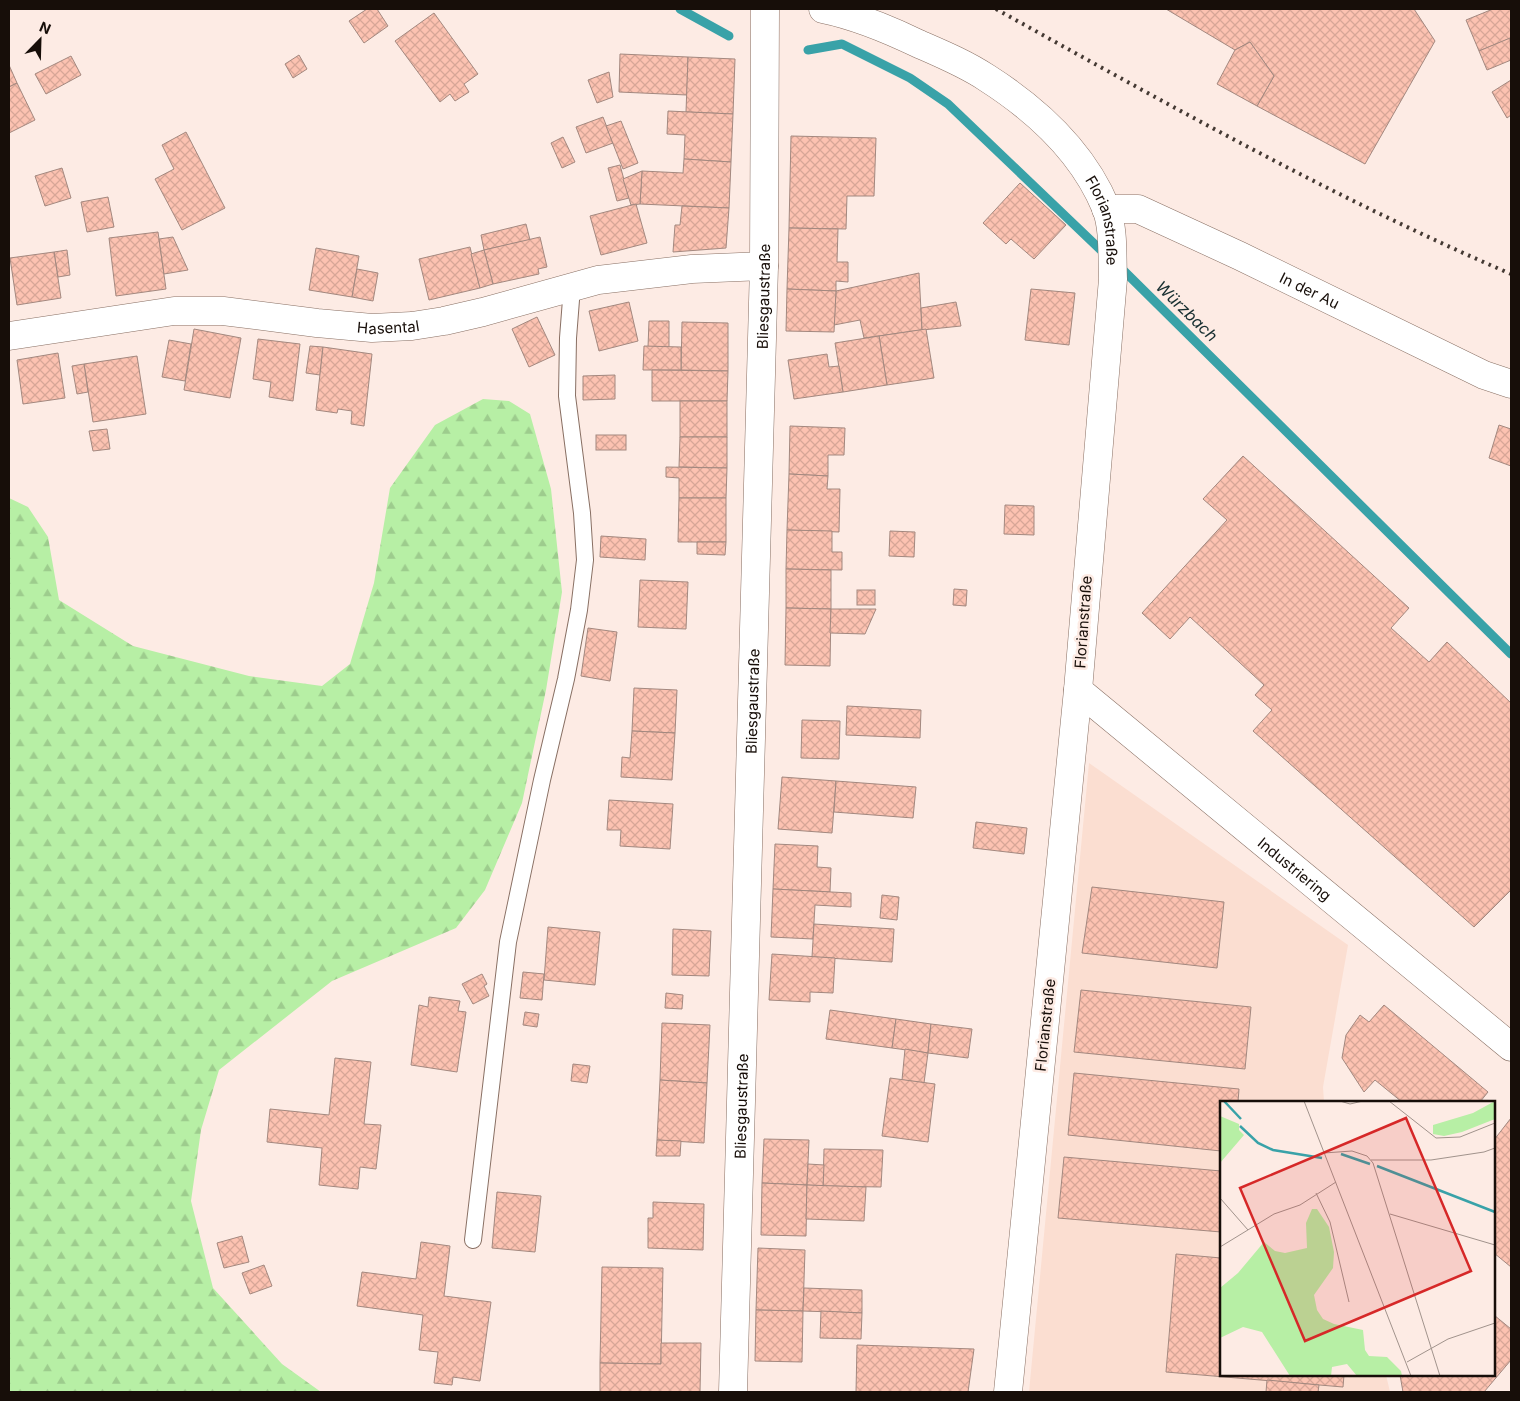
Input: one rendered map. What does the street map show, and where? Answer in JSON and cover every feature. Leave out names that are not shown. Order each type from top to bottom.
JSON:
[{"type":"street","name":"Bliesgaustraße","points":[[733,1392],[764,266],[765,9]]},
{"type":"street","name":"Florianstraße","points":[[823,9],[887,28],[941,54],[994,83],[1024,105],[1055,132],[1086,170],[1106,209],[1112,242],[1113,279],[1078,690],[1008,1392]]},
{"type":"street","name":"In der Au","points":[[1106,209],[1138,209],[1240,256],[1484,375],[1511,384]]},
{"type":"street","name":"Hasental","points":[[9,336],[174,311],[223,311],[372,328],[412,326],[483,312],[598,280],[692,269],[764,266]]},
{"type":"street","name":"Industriering","points":[[1078,690],[1511,1047]]},
{"type":"lane","points":[[473,1240],[508,942],[542,780],[566,678],[579,610],[585,560],[582,514],[567,396],[568,338],[572,287]]},
{"type":"shaded area","points":[[1089,763],[1348,945],[1323,1087],[1324,1101],[1220,1101],[1220,1376],[1386,1376],[1390,1392],[1029,1392]]},
{"type":"green space","points":[[483,399],[509,401],[530,414],[551,489],[562,592],[546,690],[522,803],[485,890],[456,928],[332,981],[219,1070],[201,1130],[191,1201],[213,1288],[282,1364],[321,1392],[9,1392],[9,498],[28,507],[48,537],[59,600],[133,646],[249,676],[322,686],[350,664],[374,583],[390,488],[435,425]]},
{"type":"building","points":[[367,9],[377,9],[388,26],[364,43],[349,21]]},
{"type":"building","points":[[1166,9],[1414,9],[1435,41],[1365,164],[1257,106],[1274,76],[1250,42],[1235,50]]},
{"type":"building","points":[[1493,9],[1511,9],[1511,38],[1479,51],[1466,20]]},
{"type":"building","points":[[434,13],[478,74],[464,84],[469,92],[455,101],[450,94],[440,102],[395,41]]},
{"type":"building","points":[[1510,38],[1511,60],[1487,70],[1479,51]]},
{"type":"building","points":[[1250,42],[1274,76],[1257,106],[1217,84],[1235,50]]},
{"type":"building","points":[[620,54],[688,57],[687,95],[619,92]]},
{"type":"building","points":[[299,55],[307,69],[293,78],[285,64]]},
{"type":"building","points":[[71,56],[81,75],[46,94],[35,74]]},
{"type":"building","points":[[688,57],[735,59],[733,114],[686,112]]},
{"type":"building","points":[[9,65],[17,83],[9,87]]},
{"type":"building","points":[[609,72],[613,97],[597,103],[588,80]]},
{"type":"building","points":[[1511,80],[1511,115],[1507,118],[1492,92]]},
{"type":"building","points":[[17,83],[35,120],[9,133],[9,87]]},
{"type":"building","points":[[668,111],[733,114],[731,162],[684,159],[685,135],[667,134]]},
{"type":"building","points":[[603,117],[613,143],[586,153],[576,127]]},
{"type":"building","points":[[621,121],[638,163],[623,169],[606,126]]},
{"type":"building","points":[[186,132],[225,208],[182,230],[155,179],[174,169],[162,145]]},
{"type":"building","points":[[791,136],[876,138],[874,196],[847,196],[846,229],[789,228]]},
{"type":"building","points":[[563,137],[575,162],[562,168],[551,143]]},
{"type":"building","points":[[684,159],[731,162],[729,208],[640,204],[642,171],[683,173]]},
{"type":"building","points":[[620,165],[629,198],[617,201],[608,168]]},
{"type":"building","points":[[62,168],[71,198],[45,206],[35,176]]},
{"type":"building","points":[[642,171],[640,204],[631,205],[623,179]]},
{"type":"building","points":[[1020,183],[1066,225],[1034,259],[1011,239],[1006,244],[983,223]]},
{"type":"building","points":[[108,197],[114,227],[87,232],[81,202]]},
{"type":"building","points":[[636,204],[647,243],[601,255],[590,216]]},
{"type":"building","points":[[682,206],[729,208],[726,248],[673,252],[675,225],[680,225]]},
{"type":"building","points":[[526,224],[530,240],[484,250],[481,235]]},
{"type":"building","points":[[789,228],[838,229],[837,262],[848,262],[848,282],[836,281],[836,291],[787,289]]},
{"type":"building","points":[[158,232],[166,289],[116,296],[109,238]]},
{"type":"building","points":[[173,237],[188,270],[164,274],[159,239]]},
{"type":"building","points":[[540,237],[547,267],[538,269],[539,274],[493,284],[484,250]]},
{"type":"building","points":[[470,247],[480,288],[429,300],[419,259]]},
{"type":"building","points":[[316,248],[359,256],[352,297],[309,290]]},
{"type":"building","points":[[67,250],[70,275],[58,277],[54,252]]},
{"type":"building","points":[[484,250],[493,284],[480,288],[471,254]]},
{"type":"building","points":[[54,252],[61,298],[17,305],[10,258]]},
{"type":"building","points":[[357,269],[378,273],[373,301],[352,297]]},
{"type":"building","points":[[919,273],[922,330],[864,338],[860,320],[834,325],[836,291]]},
{"type":"building","points":[[787,289],[836,291],[834,332],[786,331]]},
{"type":"building","points":[[1031,289],[1075,293],[1069,345],[1025,340]]},
{"type":"building","points":[[629,302],[638,341],[599,351],[589,311]]},
{"type":"building","points":[[956,302],[961,326],[922,330],[921,308]]},
{"type":"building","points":[[537,317],[555,355],[529,367],[512,329]]},
{"type":"building","points":[[649,321],[669,321],[669,347],[648,347]]},
{"type":"building","points":[[682,322],[728,323],[728,371],[681,370]]},
{"type":"building","points":[[194,329],[241,338],[230,398],[184,390]]},
{"type":"building","points":[[926,329],[934,378],[887,385],[879,336]]},
{"type":"building","points":[[879,336],[887,385],[843,392],[835,343]]},
{"type":"building","points":[[258,339],[300,344],[293,401],[269,397],[271,382],[253,379]]},
{"type":"building","points":[[169,340],[191,344],[185,381],[162,377]]},
{"type":"building","points":[[310,346],[323,347],[320,375],[306,373]]},
{"type":"building","points":[[644,346],[681,347],[681,370],[643,370]]},
{"type":"building","points":[[323,347],[372,354],[364,426],[351,424],[352,411],[338,409],[337,413],[316,410]]},
{"type":"building","points":[[58,353],[65,398],[23,404],[17,360]]},
{"type":"building","points":[[827,354],[829,367],[839,366],[843,392],[794,399],[788,360]]},
{"type":"building","points":[[137,356],[146,414],[93,422],[84,364]]},
{"type":"building","points":[[84,364],[88,392],[77,394],[72,366]]},
{"type":"building","points":[[652,370],[728,371],[727,401],[652,401]]},
{"type":"building","points":[[615,375],[615,399],[583,400],[583,376]]},
{"type":"building","points":[[680,401],[727,401],[727,437],[680,437]]},
{"type":"building","points":[[1499,425],[1511,429],[1511,466],[1489,458]]},
{"type":"building","points":[[790,426],[845,428],[844,455],[828,455],[828,476],[789,474]]},
{"type":"building","points":[[107,429],[110,449],[93,451],[89,431]]},
{"type":"building","points":[[596,435],[626,435],[626,450],[596,450]]},
{"type":"building","points":[[680,437],[727,437],[727,468],[679,467]]},
{"type":"building","points":[[1243,456],[1409,608],[1391,628],[1429,662],[1447,642],[1511,703],[1511,890],[1474,927],[1253,731],[1272,710],[1255,695],[1264,685],[1190,617],[1170,639],[1142,613],[1227,520],[1203,499]]},
{"type":"building","points":[[666,467],[727,468],[726,498],[679,498],[679,478],[666,477]]},
{"type":"building","points":[[789,474],[828,476],[827,489],[840,489],[839,532],[787,530]]},
{"type":"building","points":[[679,498],[726,498],[726,542],[678,542]]},
{"type":"building","points":[[1005,505],[1034,506],[1034,535],[1004,534]]},
{"type":"building","points":[[787,530],[832,531],[832,552],[842,552],[842,570],[786,569]]},
{"type":"building","points":[[890,531],[915,532],[914,557],[889,556]]},
{"type":"building","points":[[601,536],[646,539],[645,560],[600,557]]},
{"type":"building","points":[[697,542],[726,542],[725,555],[697,554]]},
{"type":"building","points":[[786,569],[831,570],[831,609],[786,608]]},
{"type":"building","points":[[640,580],[688,582],[686,629],[638,627]]},
{"type":"building","points":[[954,589],[967,590],[966,606],[953,605]]},
{"type":"building","points":[[857,590],[875,590],[875,605],[857,605]]},
{"type":"building","points":[[786,608],[831,609],[830,666],[785,665]]},
{"type":"building","points":[[831,609],[876,609],[865,634],[830,633]]},
{"type":"building","points":[[588,628],[617,632],[610,681],[581,676]]},
{"type":"building","points":[[634,688],[677,690],[675,733],[632,731]]},
{"type":"building","points":[[847,706],[921,710],[920,738],[846,735]]},
{"type":"building","points":[[802,720],[840,721],[839,759],[801,758]]},
{"type":"building","points":[[632,731],[675,733],[672,780],[621,777],[622,757],[630,758]]},
{"type":"building","points":[[782,777],[836,781],[832,833],[778,829]]},
{"type":"building","points":[[836,781],[916,787],[913,818],[834,812]]},
{"type":"building","points":[[609,800],[673,804],[670,849],[620,846],[621,830],[607,830]]},
{"type":"building","points":[[976,822],[1027,828],[1024,854],[973,848]]},
{"type":"building","points":[[775,844],[818,846],[817,867],[831,868],[830,892],[773,889]]},
{"type":"building","points":[[1092,887],[1224,902],[1217,968],[1082,953]]},
{"type":"building","points":[[773,889],[851,893],[851,907],[815,905],[813,939],[771,937]]},
{"type":"building","points":[[882,895],[899,897],[897,920],[880,918]]},
{"type":"building","points":[[814,924],[894,929],[892,962],[812,957]]},
{"type":"building","points":[[548,927],[600,932],[595,985],[544,980]]},
{"type":"building","points":[[673,929],[711,931],[709,976],[672,975]]},
{"type":"building","points":[[772,954],[835,958],[833,993],[810,992],[810,1002],[769,1000]]},
{"type":"building","points":[[523,972],[544,974],[542,1000],[520,998]]},
{"type":"building","points":[[482,974],[487,984],[484,986],[489,996],[473,1004],[462,984]]},
{"type":"building","points":[[1081,990],[1251,1007],[1245,1069],[1074,1052]]},
{"type":"building","points":[[666,993],[683,995],[682,1009],[665,1008]]},
{"type":"building","points":[[429,997],[460,1001],[458,1011],[466,1012],[457,1072],[411,1065],[419,1005],[428,1007]]},
{"type":"building","points":[[1384,1005],[1488,1092],[1481,1101],[1401,1101],[1375,1080],[1364,1092],[1342,1058],[1346,1035],[1360,1015],[1369,1022]]},
{"type":"building","points":[[830,1010],[896,1019],[892,1048],[826,1039]]},
{"type":"building","points":[[525,1012],[539,1014],[537,1027],[523,1025]]},
{"type":"building","points":[[896,1019],[931,1024],[928,1053],[892,1048]]},
{"type":"building","points":[[662,1023],[710,1025],[707,1083],[660,1080]]},
{"type":"building","points":[[931,1024],[972,1029],[968,1058],[928,1053]]},
{"type":"building","points":[[905,1049],[928,1053],[924,1083],[902,1080]]},
{"type":"building","points":[[335,1058],[371,1062],[364,1124],[381,1125],[376,1169],[360,1167],[358,1189],[319,1185],[322,1148],[267,1142],[270,1109],[329,1115]]},
{"type":"building","points":[[573,1064],[590,1066],[587,1083],[571,1081]]},
{"type":"building","points":[[1074,1073],[1239,1089],[1238,1101],[1220,1101],[1220,1151],[1068,1135]]},
{"type":"building","points":[[890,1078],[935,1084],[928,1142],[882,1136]]},
{"type":"building","points":[[660,1080],[707,1083],[704,1143],[657,1140]]},
{"type":"building","points":[[1511,1118],[1511,1267],[1495,1254],[1495,1139]]},
{"type":"building","points":[[764,1139],[809,1140],[807,1185],[762,1183]]},
{"type":"building","points":[[657,1140],[681,1141],[680,1156],[656,1156]]},
{"type":"building","points":[[824,1149],[883,1150],[881,1187],[823,1186]]},
{"type":"building","points":[[1064,1157],[1220,1171],[1220,1232],[1058,1218]]},
{"type":"building","points":[[808,1164],[824,1165],[823,1186],[807,1185]]},
{"type":"building","points":[[762,1183],[807,1185],[806,1236],[761,1235]]},
{"type":"building","points":[[807,1185],[866,1187],[864,1221],[806,1219]]},
{"type":"building","points":[[497,1192],[541,1196],[535,1252],[492,1248]]},
{"type":"building","points":[[653,1202],[704,1204],[703,1250],[648,1248],[648,1218],[653,1218]]},
{"type":"building","points":[[242,1236],[249,1262],[224,1268],[217,1243]]},
{"type":"building","points":[[421,1242],[450,1246],[444,1296],[491,1302],[480,1381],[453,1377],[452,1385],[434,1383],[438,1352],[419,1350],[423,1315],[357,1306],[362,1272],[416,1279]]},
{"type":"building","points":[[758,1248],[805,1250],[803,1311],[756,1310]]},
{"type":"building","points":[[1176,1254],[1220,1258],[1220,1376],[1344,1376],[1343,1387],[1166,1372]]},
{"type":"building","points":[[264,1265],[272,1286],[250,1294],[242,1273]]},
{"type":"building","points":[[602,1267],[663,1268],[661,1364],[600,1363]]},
{"type":"building","points":[[804,1288],[862,1290],[862,1313],[803,1311]]},
{"type":"building","points":[[756,1310],[803,1311],[802,1362],[755,1361]]},
{"type":"building","points":[[821,1311],[862,1313],[861,1339],[820,1338]]},
{"type":"building","points":[[1495,1316],[1511,1329],[1511,1360],[1484,1392],[1403,1392],[1400,1376],[1495,1376]]},
{"type":"building","points":[[661,1343],[701,1343],[700,1392],[600,1392],[600,1363],[661,1364]]},
{"type":"building","points":[[857,1345],[974,1349],[968,1392],[856,1392]]},
{"type":"building","points":[[1267,1380],[1319,1385],[1318,1392],[1266,1392]]},
{"type":"waterway","name":"Würzbach","points":[[680,9],[729,36]]},
{"type":"waterway","name":"Würzbach","points":[[808,50],[842,44],[910,78],[948,104],[1106,255]]},
{"type":"waterway","name":"Würzbach","points":[[1118,265],[1511,654]]},
{"type":"railway","points":[[996,9],[1315,182],[1445,245],[1511,274]]}]
